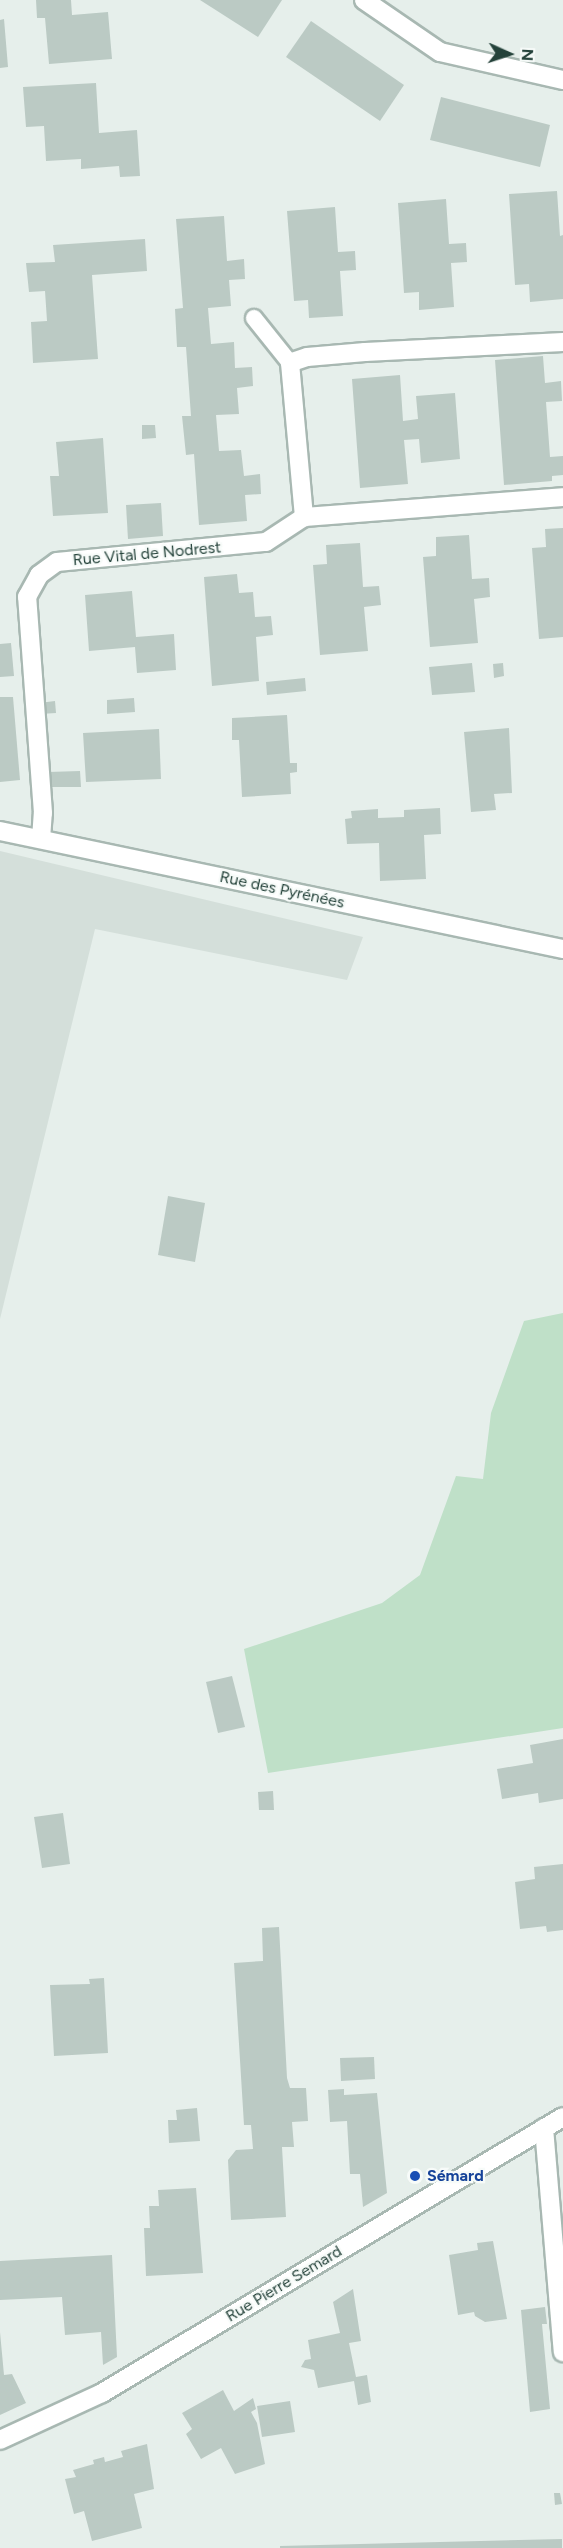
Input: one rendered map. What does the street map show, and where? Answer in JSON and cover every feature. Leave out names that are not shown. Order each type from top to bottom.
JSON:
[{"type":"street","points":[[364,0],[440,52],[563,80]]},
{"type":"street","points":[[304,517],[290,363],[307,357],[365,352],[563,342]]},
{"type":"street","name":"Rue Vital de Nodrest","points":[[41,839],[43,813],[27,597],[39,575],[57,562],[267,542],[304,517],[563,497]]},
{"type":"street","name":"Rue des Pyrénées","points":[[0,831],[563,949]]},
{"type":"street","name":"Rue Pierre Semard","points":[[0,2440],[102,2393],[563,2117]]},
{"type":"street","points":[[544,2128],[563,2352]]},
{"type":"lane","points":[[254,318],[290,363]]},
{"type":"shaded area","points":[[0,851],[363,937],[347,980],[95,929],[0,1319]]},
{"type":"green space","points":[[563,1313],[563,1728],[268,1773],[244,1649],[382,1603],[420,1575],[456,1476],[483,1479],[491,1413],[524,1321]]},
{"type":"building","points":[[36,0],[71,0],[72,15],[108,12],[112,59],[49,64],[45,18],[37,18]]},
{"type":"building","points":[[200,0],[282,0],[258,37]]},
{"type":"building","points":[[4,19],[8,67],[0,68],[0,20]]},
{"type":"building","points":[[311,21],[404,85],[380,121],[286,57]]},
{"type":"building","points":[[96,83],[99,133],[137,130],[140,176],[120,177],[119,166],[81,169],[81,159],[46,161],[44,126],[26,127],[23,87]]},
{"type":"building","points":[[441,97],[550,125],[540,167],[430,140]]},
{"type":"building","points":[[557,191],[560,236],[563,235],[563,299],[530,302],[529,284],[515,285],[509,194]]},
{"type":"building","points":[[446,199],[449,244],[466,243],[467,262],[451,263],[454,307],[419,310],[419,292],[404,293],[398,203]]},
{"type":"building","points":[[335,207],[338,252],[355,251],[356,270],[340,271],[343,316],[309,318],[308,300],[294,301],[287,211]]},
{"type":"building","points":[[224,216],[227,261],[244,259],[245,279],[229,280],[231,306],[208,308],[211,344],[234,342],[235,368],[252,367],[253,386],[237,388],[239,414],[216,415],[219,451],[241,450],[244,476],[260,474],[261,494],[245,495],[247,521],[199,525],[194,454],[186,455],[182,416],[191,416],[186,347],[177,347],[175,309],[183,308],[176,219]]},
{"type":"building","points":[[145,239],[147,271],[92,275],[98,359],[33,363],[31,322],[47,321],[45,291],[29,292],[26,263],[55,262],[53,245]]},
{"type":"building","points":[[543,356],[545,383],[561,381],[562,401],[546,402],[550,457],[563,456],[563,475],[552,476],[552,481],[504,485],[495,360]]},
{"type":"building","points":[[400,375],[403,421],[418,419],[416,396],[455,393],[460,459],[421,463],[419,439],[404,440],[408,484],[360,488],[352,379]]},
{"type":"building","points":[[142,425],[155,425],[156,438],[142,439]]},
{"type":"building","points":[[103,438],[108,513],[53,516],[50,476],[59,476],[56,442]]},
{"type":"building","points":[[161,503],[163,536],[128,539],[126,505]]},
{"type":"building","points":[[563,528],[563,637],[539,639],[532,548],[546,547],[545,529]]},
{"type":"building","points":[[469,535],[472,579],[489,578],[490,597],[474,599],[478,643],[430,647],[423,557],[436,556],[436,537]]},
{"type":"building","points":[[360,543],[363,587],[379,586],[381,605],[364,607],[368,651],[320,655],[313,565],[327,564],[326,545]]},
{"type":"building","points":[[237,574],[239,593],[253,592],[255,617],[271,616],[273,635],[256,637],[259,681],[212,686],[204,577]]},
{"type":"building","points":[[132,591],[136,637],[174,634],[176,670],[137,673],[135,647],[89,651],[85,595]]},
{"type":"building","points":[[11,643],[14,676],[0,677],[0,644]]},
{"type":"building","points":[[472,663],[475,692],[432,695],[429,667]]},
{"type":"building","points":[[503,663],[504,676],[494,678],[493,664]]},
{"type":"building","points":[[305,678],[306,691],[267,695],[266,682]]},
{"type":"building","points":[[0,697],[13,697],[20,780],[0,782]]},
{"type":"building","points":[[134,698],[135,712],[107,714],[107,700]]},
{"type":"building","points":[[55,701],[56,713],[40,714],[39,703]]},
{"type":"building","points":[[287,715],[290,763],[297,763],[297,772],[290,773],[291,794],[242,797],[239,740],[232,740],[232,718]]},
{"type":"building","points":[[509,728],[512,793],[494,794],[496,810],[471,812],[464,732]]},
{"type":"building","points":[[159,729],[161,779],[86,782],[83,733]]},
{"type":"building","points":[[80,771],[81,787],[48,787],[48,772]]},
{"type":"building","points":[[440,808],[441,834],[424,835],[426,879],[380,881],[379,843],[347,844],[345,819],[352,818],[351,811],[378,809],[378,818],[404,817],[404,810]]},
{"type":"building","points":[[168,1196],[205,1203],[195,1262],[158,1255]]},
{"type":"building","points":[[232,1676],[245,1727],[218,1733],[206,1682]]},
{"type":"building","points":[[563,1739],[563,1799],[539,1803],[538,1793],[502,1799],[497,1769],[533,1763],[530,1745]]},
{"type":"building","points":[[273,1791],[274,1810],[259,1810],[258,1792]]},
{"type":"building","points":[[63,1813],[70,1864],[42,1868],[34,1817]]},
{"type":"building","points":[[563,1864],[563,1930],[547,1932],[546,1926],[520,1929],[515,1882],[535,1879],[534,1867]]},
{"type":"building","points":[[279,1927],[287,2078],[290,2088],[306,2088],[308,2121],[292,2122],[294,2147],[282,2147],[286,2217],[231,2220],[228,2160],[236,2150],[253,2149],[251,2125],[244,2125],[234,1963],[263,1961],[262,1928]]},
{"type":"building","points":[[104,1978],[108,2053],[54,2056],[50,1985],[90,1984],[89,1979]]},
{"type":"building","points":[[374,2057],[375,2079],[341,2081],[340,2058]]},
{"type":"building","points":[[344,2089],[344,2095],[377,2093],[387,2193],[363,2207],[360,2174],[350,2174],[347,2121],[330,2122],[328,2090]]},
{"type":"building","points":[[197,2108],[200,2141],[169,2143],[168,2120],[177,2120],[176,2110]]},
{"type":"building","points":[[196,2188],[203,2273],[146,2276],[144,2228],[150,2228],[149,2206],[159,2206],[158,2190]]},
{"type":"building","points":[[493,2241],[507,2319],[485,2322],[475,2316],[474,2312],[458,2315],[449,2255],[478,2250],[477,2243]]},
{"type":"building","points":[[112,2255],[117,2357],[103,2365],[101,2332],[65,2335],[62,2297],[0,2300],[0,2261]]},
{"type":"building","points":[[353,2289],[361,2341],[349,2343],[356,2377],[367,2375],[371,2402],[358,2405],[354,2381],[318,2388],[314,2370],[301,2367],[305,2360],[311,2359],[308,2340],[340,2333],[333,2302]]},
{"type":"building","points":[[545,2307],[547,2324],[542,2324],[550,2409],[530,2412],[521,2310]]},
{"type":"building","points":[[0,2332],[4,2375],[12,2374],[26,2403],[0,2415]]},
{"type":"building","points":[[223,2390],[234,2411],[253,2398],[256,2409],[251,2412],[257,2423],[265,2464],[235,2474],[221,2448],[201,2459],[186,2434],[192,2429],[182,2413]]},
{"type":"building","points":[[290,2401],[295,2432],[262,2437],[257,2406]]},
{"type":"building","points":[[147,2444],[154,2489],[134,2494],[142,2528],[92,2541],[84,2511],[74,2514],[65,2479],[76,2477],[73,2470],[94,2464],[93,2460],[104,2457],[105,2462],[123,2457],[121,2451]]},
{"type":"building","points":[[554,2493],[560,2493],[562,2504],[555,2505]]},
{"type":"building","points":[[562,2539],[562,2548],[280,2548],[280,2546]]},
{"type":"place","name":"Sémard","points":[[415,2176]]}]
